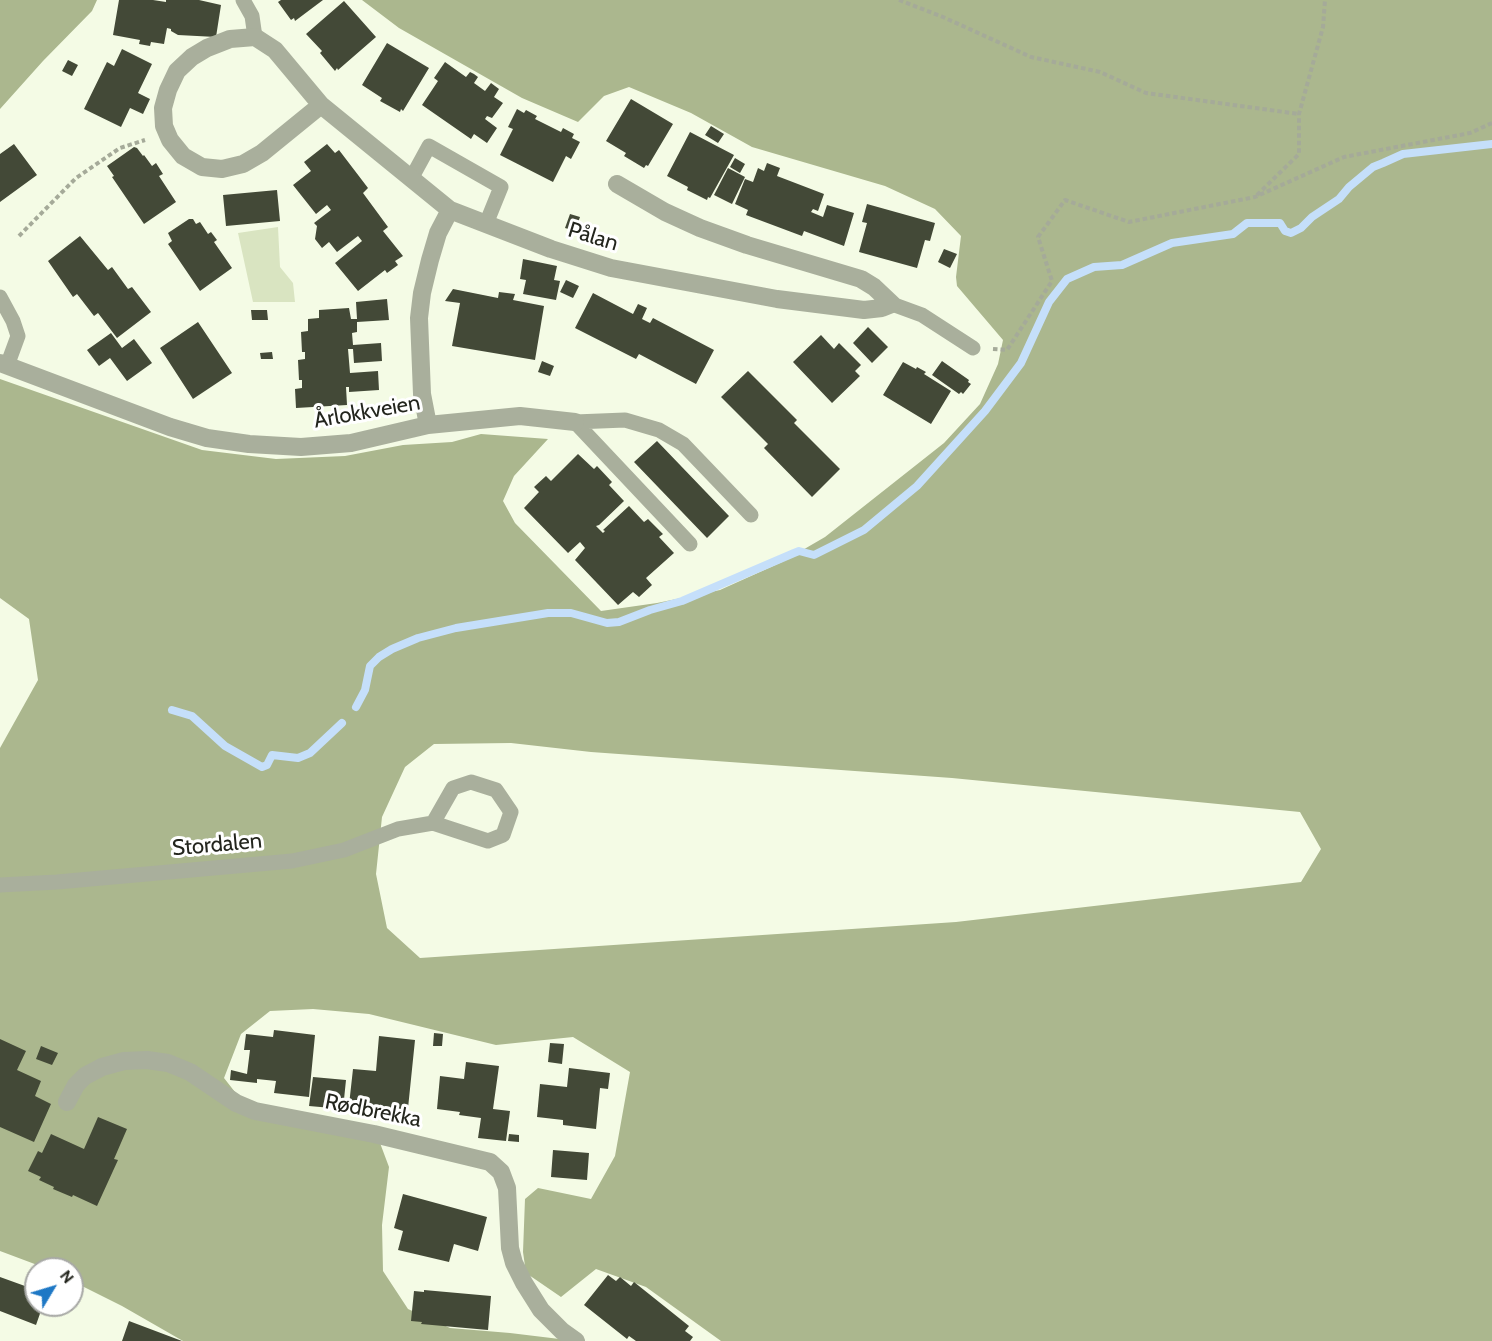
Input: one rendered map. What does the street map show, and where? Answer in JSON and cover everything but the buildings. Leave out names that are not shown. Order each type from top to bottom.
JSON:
[{"type":"street","name":"Pålan","points":[[255,37],[275,50],[321,105],[450,210],[551,249],[611,268],[777,299],[864,310],[882,308],[892,304]]},
{"type":"street","points":[[255,37],[230,39],[207,48],[192,57],[177,71],[163,108],[164,126],[170,140],[183,156],[202,167],[222,170],[243,164],[262,153],[321,105]]},
{"type":"street","points":[[617,184],[664,212],[700,228],[747,245],[861,279],[874,287],[892,304]]},
{"type":"street","points":[[428,426],[422,394],[419,318],[430,260],[438,233],[450,210]]},
{"type":"street","name":"Årlokkveien","points":[[4,364],[170,427],[207,438],[249,444],[301,447],[351,443],[428,426],[520,416],[575,422]]},
{"type":"street","name":"Rødbrekka","points":[[67,1102],[76,1085],[94,1072],[124,1061],[147,1060],[168,1063],[190,1072],[236,1102],[255,1111],[374,1134],[490,1162],[501,1173],[507,1188],[510,1248],[514,1263],[541,1310],[576,1341]]},
{"type":"lane","points":[[243,0],[252,16],[255,37]]},
{"type":"lane","points":[[411,179],[429,146],[501,187],[486,224]]},
{"type":"lane","points":[[0,297],[14,321],[18,336],[4,364]]},
{"type":"lane","points":[[892,304],[922,315],[973,348]]},
{"type":"lane","points":[[575,422],[626,420],[659,430],[683,444],[751,515]]},
{"type":"lane","points":[[575,422],[690,544]]},
{"type":"lane","name":"Stordalen","points":[[0,885],[292,861],[344,850],[398,828],[433,823],[488,841],[503,835],[511,812],[496,790],[471,782],[453,788],[433,823]]},
{"type":"path","points":[[899,0],[943,17],[1031,57],[1100,72],[1146,93],[1299,114]]},
{"type":"path","points":[[1255,197],[1299,154],[1299,114],[1323,27],[1325,0]]},
{"type":"path","points":[[973,348],[1007,350],[1052,281],[1038,237],[1065,200],[1129,222],[1255,197],[1344,157],[1470,133],[1492,123]]},
{"type":"path","points":[[19,236],[76,178],[120,148],[167,134]]},
{"type":"green space","points":[[0,0],[97,0],[92,11],[0,109]]},
{"type":"green space","points":[[362,0],[1492,0],[1492,1341],[721,1341],[646,1287],[596,1269],[561,1297],[526,1273],[523,1252],[525,1199],[538,1188],[591,1199],[615,1156],[630,1072],[573,1037],[496,1045],[369,1014],[313,1009],[270,1011],[241,1034],[224,1078],[242,1101],[380,1143],[389,1167],[382,1225],[383,1271],[408,1309],[450,1328],[576,1341],[183,1341],[84,1287],[84,1257],[24,1257],[24,1260],[0,1251],[0,748],[38,680],[29,619],[0,598],[0,379],[202,450],[276,459],[345,456],[403,445],[452,442],[481,434],[548,439],[514,476],[503,501],[515,523],[601,611],[657,603],[720,590],[782,562],[825,537],[944,443],[980,404],[998,364],[1003,340],[957,286],[961,236],[935,209],[885,186],[752,147],[691,113],[629,87],[604,96],[578,122],[522,98],[399,28]],"holes":[[[511,743],[591,752],[952,778],[1300,812],[1321,849],[1301,882],[956,922],[420,958],[387,928],[376,874],[382,817],[405,767],[434,744]]]},
{"type":"green space","points":[[278,227],[280,267],[293,283],[295,302],[253,302],[238,233]]},
{"type":"waterway","points":[[356,707],[365,690],[370,666],[392,649],[418,638],[456,628],[548,613],[571,613],[607,623],[619,622],[682,601],[799,551],[814,555],[864,530],[917,486],[985,411],[1021,363],[1049,302],[1067,279],[1094,267],[1122,265],[1172,243],[1233,234],[1247,223],[1280,223],[1285,231],[1291,233],[1339,199],[1349,187],[1373,167],[1403,154],[1492,144]]},
{"type":"waterway","points":[[172,710],[192,716],[225,746],[262,767],[267,765],[272,755],[298,758],[310,753],[342,723]]}]
